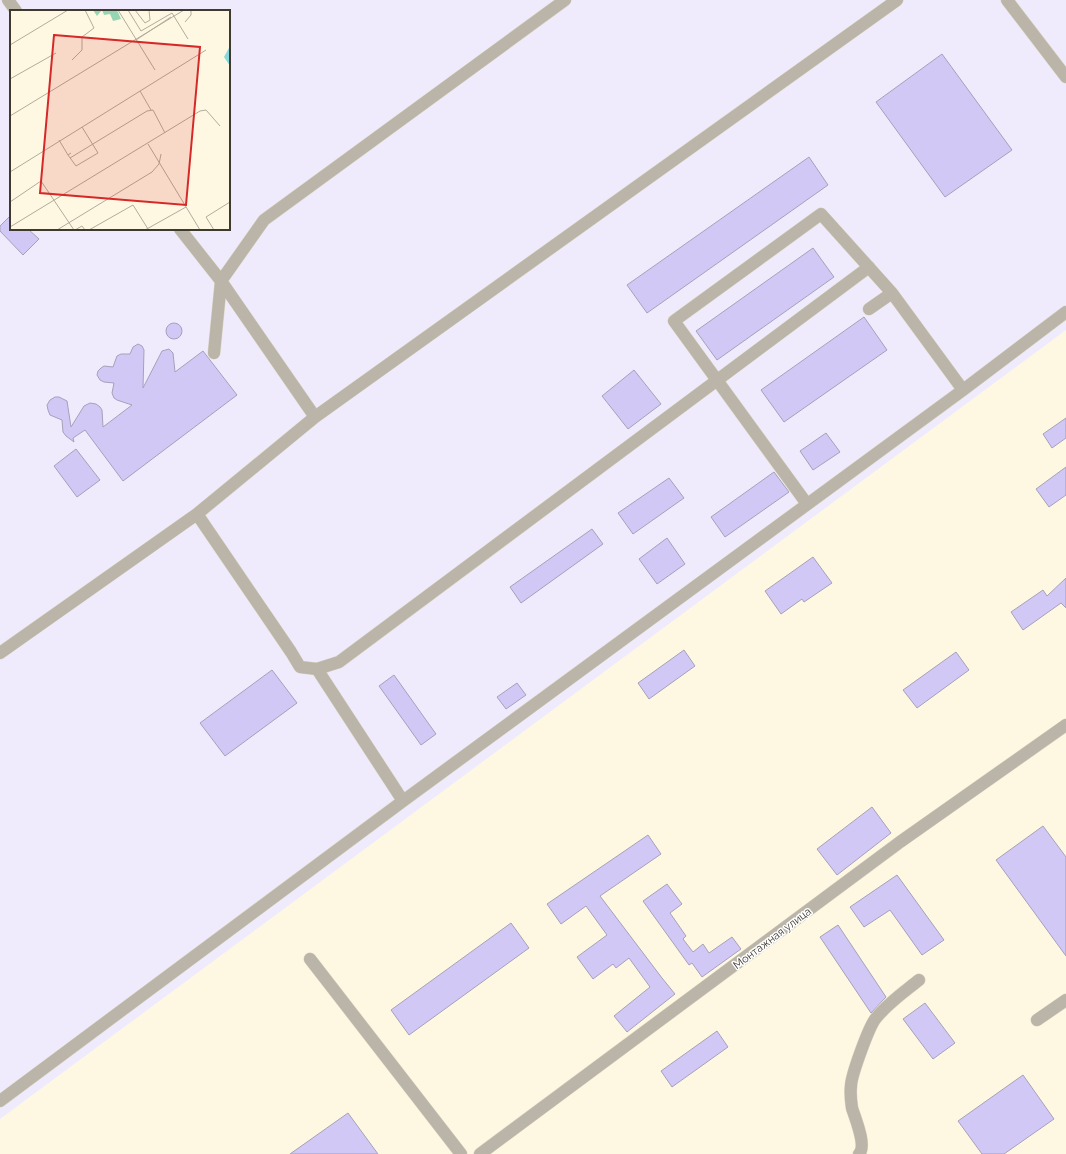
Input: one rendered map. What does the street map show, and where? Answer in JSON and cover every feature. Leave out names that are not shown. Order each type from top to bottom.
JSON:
[{"type":"street","points":[[8,0],[15,10]]},
{"type":"street","points":[[214,353],[221,281],[264,220],[565,0]]},
{"type":"street","points":[[0,653],[197,514],[315,417],[897,0]]},
{"type":"street","points":[[1007,0],[1066,77]]},
{"type":"street","points":[[807,504],[674,321],[820,214],[892,293],[963,390]]},
{"type":"street","points":[[181,230],[221,281],[315,417]]},
{"type":"street","points":[[197,514],[300,667],[317,669],[340,662],[869,268]]},
{"type":"street","points":[[869,309],[892,293]]},
{"type":"street","points":[[0,1101],[403,801],[963,390],[1066,312]]},
{"type":"street","points":[[317,669],[403,801]]},
{"type":"street","name":"Монтажная улица","points":[[480,1154],[900,842],[1066,725]]},
{"type":"street","points":[[310,959],[461,1154]]},
{"type":"street","points":[[859,1154],[861,1152],[862,1142],[852,1106],[850,1086],[857,1063],[875,1019],[896,998],[919,980]]},
{"type":"street","points":[[1037,1020],[1066,1000]]},
{"type":"shaded area","points":[[0,0],[1066,0],[1066,330],[0,1119]]},
{"type":"building","points":[[942,54],[1012,150],[945,197],[876,102]]},
{"type":"building","points":[[809,157],[828,185],[647,313],[627,285]]},
{"type":"building","points":[[10,216],[10,230],[29,230],[39,239],[23,255],[0,231],[0,226]]},
{"type":"building","points":[[813,248],[834,277],[717,360],[696,331]]},
{"type":"building","points":[[864,317],[887,350],[784,422],[761,390]]},
{"type":"building","points":[[174,323],[180,325],[182,331],[180,337],[174,339],[168,337],[166,331],[168,325]]},
{"type":"building","points":[[138,344],[142,346],[144,350],[143,388],[162,351],[169,349],[173,353],[175,372],[203,351],[237,395],[123,481],[85,430],[73,438],[74,442],[63,432],[62,420],[50,415],[47,405],[50,400],[55,397],[59,397],[67,401],[71,427],[84,406],[90,403],[96,404],[102,410],[103,427],[132,405],[114,398],[112,393],[114,383],[100,380],[97,375],[98,371],[104,366],[113,367],[117,356],[121,354],[130,354],[133,347]]},
{"type":"building","points":[[634,370],[661,404],[628,429],[602,396]]},
{"type":"building","points":[[1066,418],[1066,438],[1052,448],[1043,434]]},
{"type":"building","points":[[826,433],[840,452],[813,470],[800,451]]},
{"type":"building","points":[[76,449],[100,480],[77,497],[54,466]]},
{"type":"building","points":[[1066,467],[1066,495],[1049,507],[1036,489]]},
{"type":"building","points":[[774,472],[789,492],[725,537],[711,517]]},
{"type":"building","points":[[669,478],[684,498],[633,534],[618,513]]},
{"type":"building","points":[[592,529],[603,544],[521,603],[510,587]]},
{"type":"building","points":[[667,538],[685,564],[657,584],[639,559]]},
{"type":"building","points":[[813,557],[832,583],[804,602],[802,599],[781,614],[765,591]]},
{"type":"building","points":[[1066,578],[1066,608],[1061,603],[1023,630],[1011,612],[1043,590],[1047,596]]},
{"type":"building","points":[[684,650],[695,666],[649,699],[638,683]]},
{"type":"building","points":[[956,652],[969,670],[917,708],[903,690]]},
{"type":"building","points":[[272,670],[297,703],[225,756],[200,723]]},
{"type":"building","points":[[394,675],[436,734],[421,745],[379,686]]},
{"type":"building","points":[[517,683],[526,695],[506,709],[497,697]]},
{"type":"building","points":[[872,807],[891,833],[837,875],[817,849]]},
{"type":"building","points":[[1043,826],[1066,857],[1066,956],[996,860]]},
{"type":"building","points":[[648,835],[661,854],[600,896],[675,994],[627,1032],[614,1016],[650,987],[629,958],[616,968],[613,964],[593,979],[577,957],[607,935],[586,906],[561,924],[547,904]]},
{"type":"building","points":[[897,875],[944,940],[922,955],[890,910],[864,927],[850,907]]},
{"type":"building","points":[[667,884],[682,904],[670,913],[686,936],[683,939],[693,952],[703,944],[709,953],[732,937],[741,949],[702,977],[692,963],[689,965],[643,901]]},
{"type":"building","points":[[511,923],[529,948],[409,1035],[391,1010]]},
{"type":"building","points":[[838,925],[886,997],[871,1013],[820,937]]},
{"type":"building","points":[[925,1003],[955,1043],[933,1059],[903,1019]]},
{"type":"building","points":[[717,1031],[728,1047],[672,1087],[661,1071]]},
{"type":"building","points":[[1023,1075],[1054,1119],[1004,1154],[982,1154],[958,1121]]},
{"type":"building","points":[[348,1113],[378,1154],[290,1154]]}]
